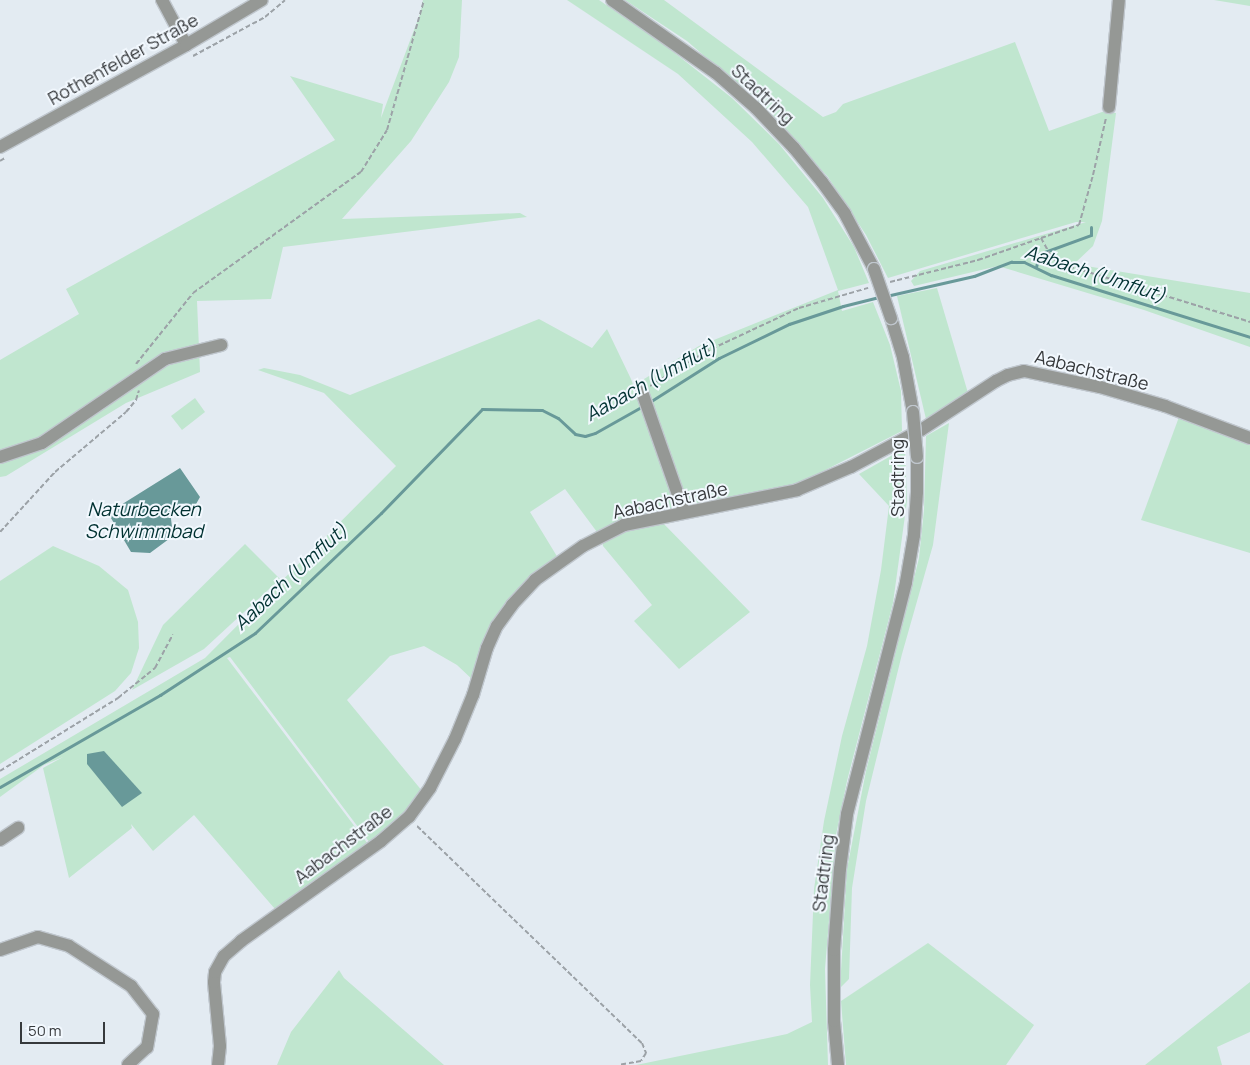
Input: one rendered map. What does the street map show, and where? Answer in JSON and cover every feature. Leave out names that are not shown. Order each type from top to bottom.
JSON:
[{"type":"street","points":[[162,0],[186,45]]},
{"type":"street","name":"Rothenfelder Straße","points":[[0,147],[186,45],[262,0]]},
{"type":"street","name":"Stadtring","points":[[612,0],[716,74],[756,108],[794,148],[822,182],[845,214],[874,269],[903,357],[913,412],[917,456],[914,535],[906,582],[847,814],[835,913],[834,1020],[838,1065]]},
{"type":"street","points":[[1109,106],[1119,0]]},
{"type":"street","points":[[0,457],[42,443],[137,378],[174,356],[221,346]]},
{"type":"street","name":"Aabachstraße","points":[[218,1065],[220,1046],[214,982],[215,972],[224,956],[241,941],[381,841],[409,817],[430,788],[455,739],[473,695],[487,648],[497,626],[512,605],[535,580],[564,558],[600,535],[624,525],[770,497],[797,490],[832,476],[921,430],[1008,375],[1024,371],[1100,387],[1165,406],[1250,437]]},
{"type":"street","points":[[643,394],[684,512]]},
{"type":"street","points":[[0,840],[18,828]]},
{"type":"street","points":[[0,950],[38,938],[69,946],[131,986],[153,1014],[147,1048],[128,1065]]},
{"type":"path","points":[[0,532],[54,472],[126,412],[136,400],[139,392],[135,372],[136,363],[193,293],[361,172],[387,130],[424,0]]},
{"type":"path","points":[[886,283],[978,260],[1079,225],[1109,106]]},
{"type":"path","points":[[1041,238],[1052,258],[1062,264],[1250,322]]},
{"type":"path","points":[[643,394],[705,352],[799,308],[876,286]]},
{"type":"path","points":[[0,771],[118,698],[155,668],[173,634]]},
{"type":"path","points":[[409,817],[642,1043],[646,1053],[641,1061],[619,1065]]},
{"type":"shaded area","points":[[423,0],[462,0],[459,57],[449,82],[411,141],[342,219],[520,213],[527,217],[283,247],[271,299],[197,301],[200,372],[126,403],[6,476],[0,477],[0,360],[79,314],[66,289],[335,140],[290,76],[383,104],[381,118],[420,14]]},
{"type":"shaded area","points":[[567,0],[599,0],[662,43],[732,98],[779,144],[823,198],[854,247],[869,283],[838,291],[842,311],[873,302],[890,345],[901,391],[902,431],[794,486],[685,505],[644,379],[699,346],[838,290],[808,207],[752,142],[678,74]]},
{"type":"shaded area","points":[[625,0],[664,0],[823,117],[836,112],[843,104],[1015,42],[1049,131],[1102,112],[1116,113],[1102,221],[1093,246],[1074,264],[1250,293],[1250,347],[1144,310],[998,266],[914,286],[911,281],[920,271],[1086,222],[1076,222],[888,278],[866,235],[828,177],[763,107],[687,41]]},
{"type":"shaded area","points":[[1214,0],[1250,0],[1250,6]]},
{"type":"shaded area","points":[[937,288],[968,393],[926,419],[897,296]]},
{"type":"shaded area","points":[[539,319],[592,348],[607,329],[631,379],[677,503],[669,512],[597,532],[565,489],[530,512],[558,558],[521,592],[475,682],[457,665],[424,646],[390,656],[347,700],[423,792],[398,821],[370,843],[230,657],[227,658],[368,844],[275,909],[194,815],[153,851],[131,824],[132,828],[69,878],[43,768],[63,757],[44,765],[0,797],[0,779],[205,658],[396,466],[324,393],[258,370],[264,368],[300,375],[350,395]]},
{"type":"shaded area","points":[[195,398],[205,412],[182,430],[171,416]]},
{"type":"shaded area","points":[[1179,417],[1250,445],[1250,553],[1141,520]]},
{"type":"shaded area","points":[[949,423],[933,545],[902,654],[866,801],[852,888],[849,979],[840,988],[847,869],[866,771],[919,558],[924,510],[926,436]]},
{"type":"shaded area","points":[[905,448],[907,501],[893,603],[847,781],[836,835],[825,969],[828,1065],[636,1065],[787,1034],[812,1022],[810,985],[814,889],[824,821],[842,736],[867,646],[881,570],[889,506],[859,474]]},
{"type":"shaded area","points":[[661,521],[750,612],[679,669],[634,621],[652,605],[603,546],[602,540],[617,532]]},
{"type":"shaded area","points":[[245,544],[280,579],[204,649],[132,690],[163,625]]},
{"type":"shaded area","points":[[53,546],[99,566],[128,590],[138,622],[139,648],[131,673],[115,691],[0,764],[0,581]]},
{"type":"shaded area","points":[[928,943],[1034,1025],[1006,1065],[846,1065],[841,1001]]},
{"type":"shaded area","points":[[339,970],[344,978],[444,1065],[277,1065],[291,1032]]},
{"type":"shaded area","points":[[1250,982],[1250,1032],[1217,1047],[1222,1065],[1145,1065]]},
{"type":"water","name":"Naturbecken Schwimmbad","points":[[180,468],[200,497],[191,513],[180,509],[170,510],[173,536],[150,553],[131,552],[108,513]]},
{"type":"water","points":[[104,751],[142,793],[122,807],[87,764],[87,754]]},
{"type":"waterway","points":[[1036,267],[1039,254],[1091,235],[1091,227]]},
{"type":"waterway","name":"Aabach (Umflut)","points":[[886,296],[974,276],[1011,262],[1024,262],[1051,275],[1250,337]]},
{"type":"waterway","name":"Aabach (Umflut)","points":[[648,403],[719,358],[789,324],[843,306],[880,297]]},
{"type":"waterway","name":"Aabach (Umflut)","points":[[0,787],[160,695],[255,633],[381,513],[482,409],[542,410],[558,418],[575,434],[585,436],[595,433],[643,406]]}]
